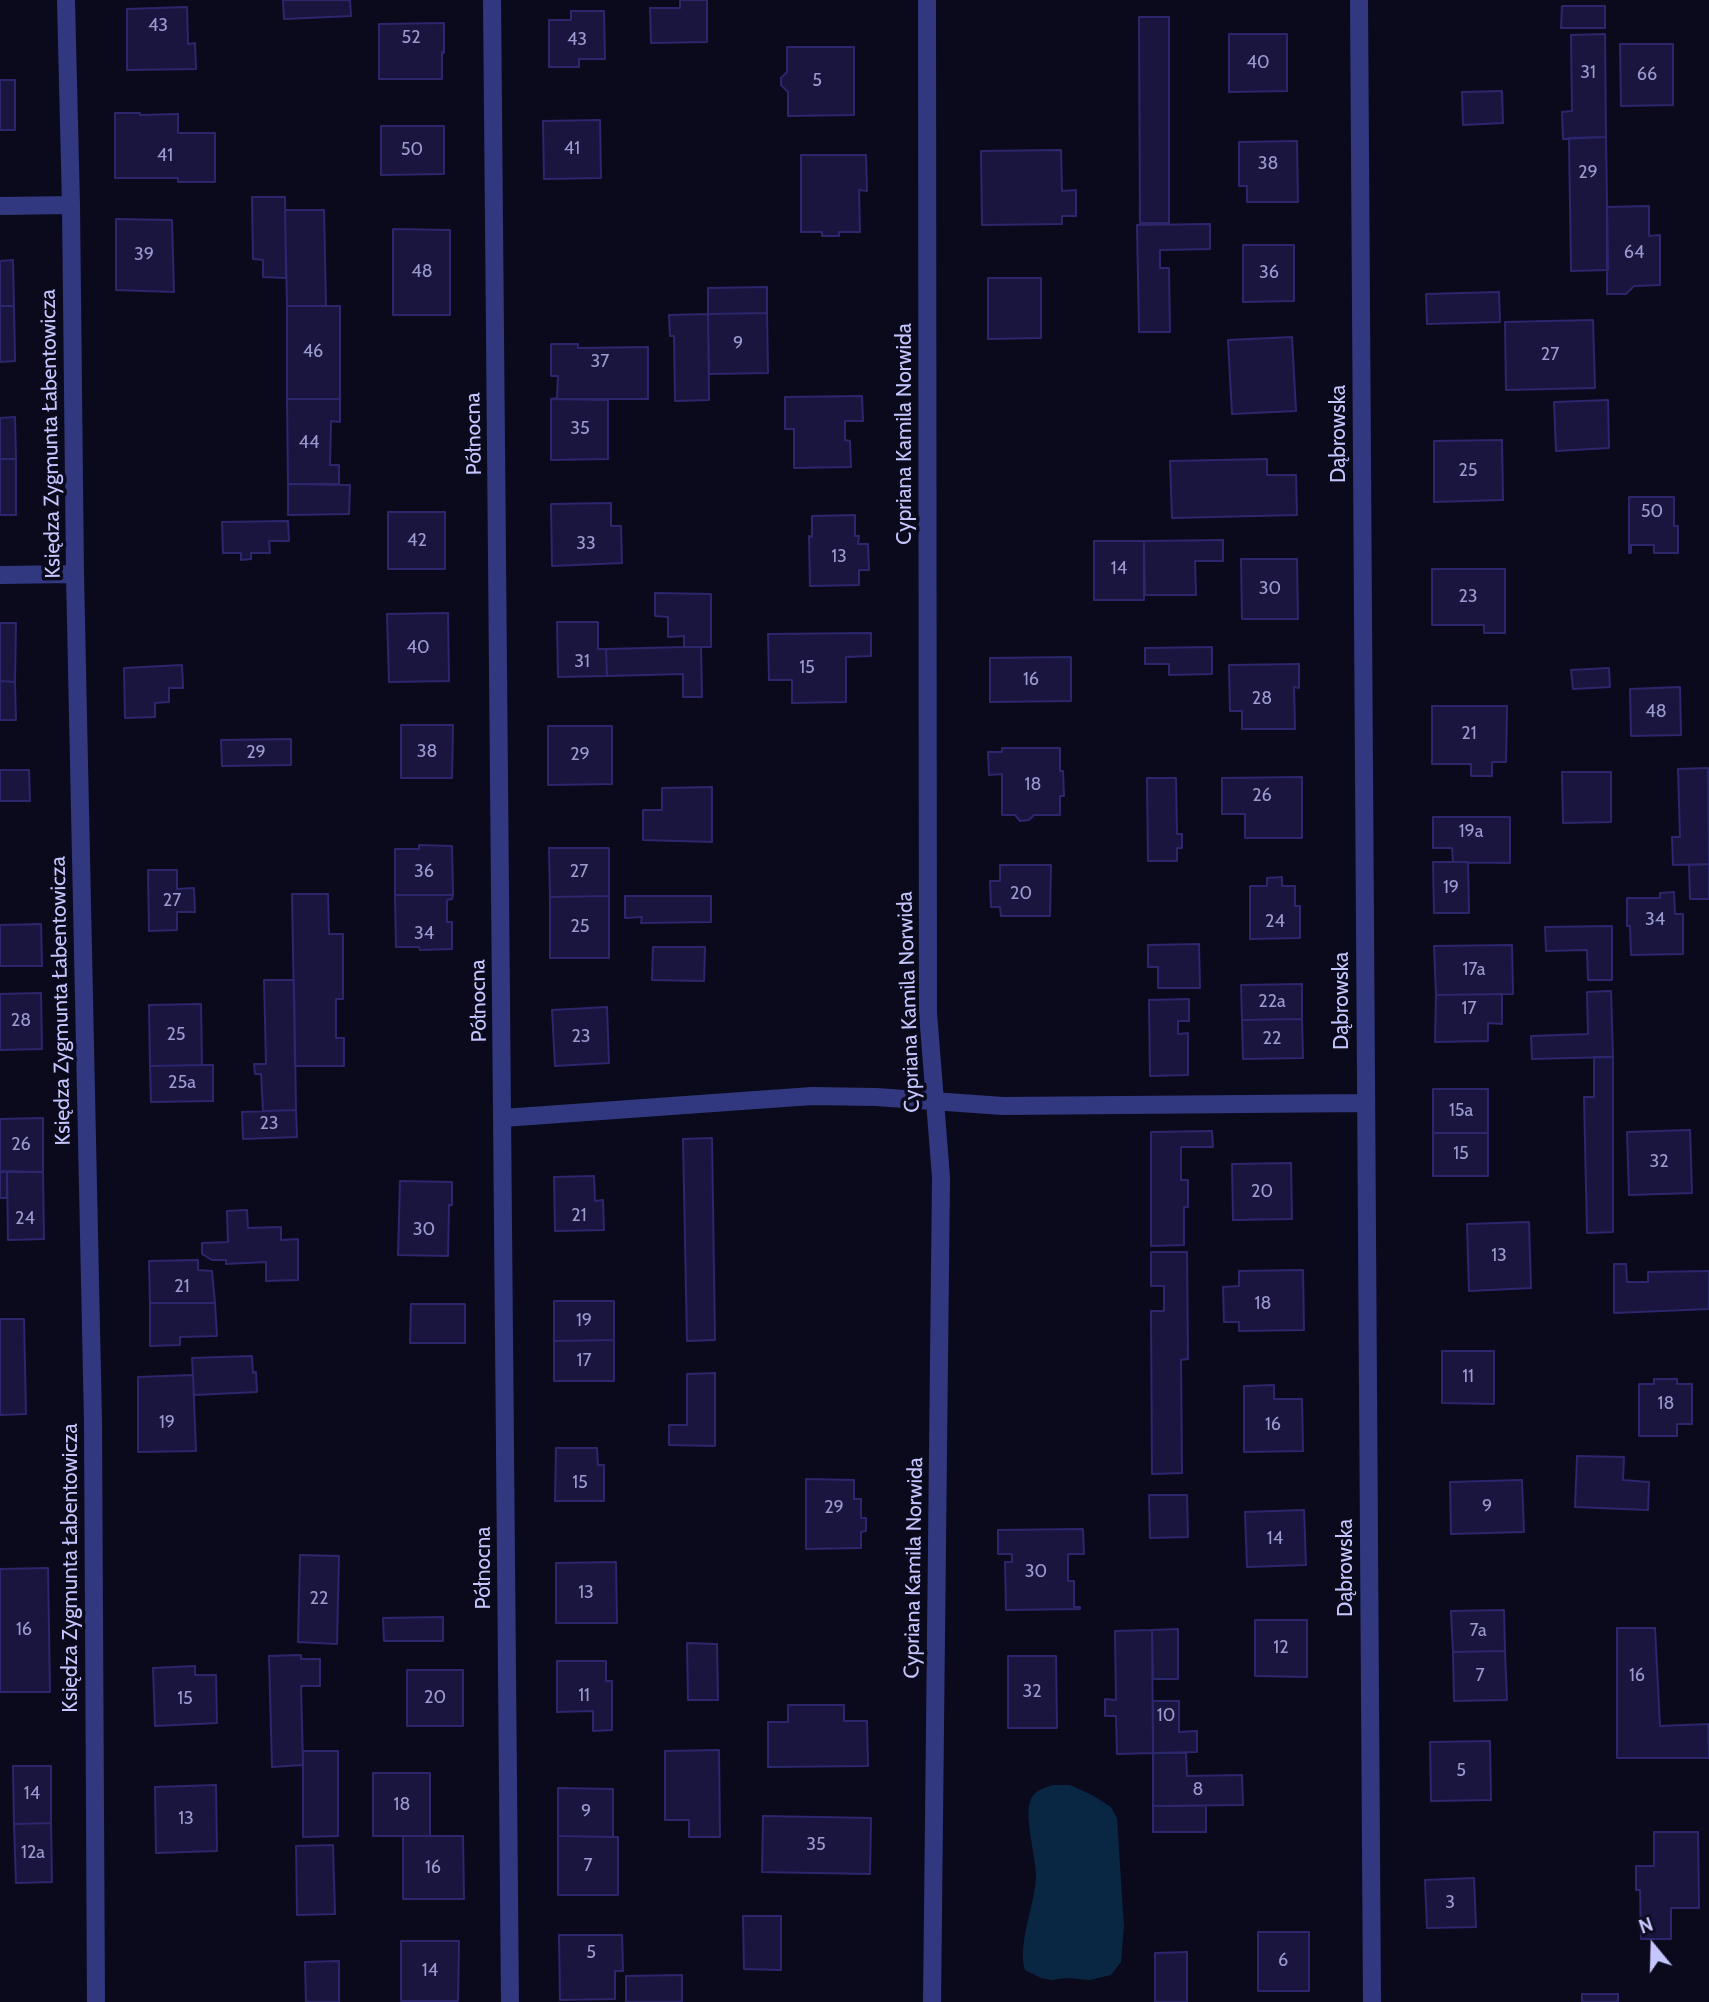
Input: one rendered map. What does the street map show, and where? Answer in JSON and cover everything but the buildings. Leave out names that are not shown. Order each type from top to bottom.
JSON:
[{"type":"street","name":"Księdza Zygmunta Łabentowicza","points":[[66,0],[93,1408],[96,2002]]},
{"type":"street","name":"Północna","points":[[492,0],[510,2002]]},
{"type":"street","name":"Cypriana Kamila Norwida","points":[[928,0],[929,1013],[940,1177],[932,2002]]},
{"type":"street","name":"Dąbrowska","points":[[1359,0],[1372,2002]]},
{"type":"street","points":[[0,206],[71,205]]},
{"type":"street","points":[[0,575],[75,574]]},
{"type":"street","points":[[503,1118],[812,1096],[934,1100],[1003,1106],[1366,1103]]},
{"type":"water","points":[[1053,1785],[1070,1785],[1092,1795],[1111,1807],[1117,1818],[1124,1927],[1121,1962],[1111,1975],[1090,1980],[1051,1980],[1025,1970],[1024,1938],[1036,1879],[1029,1806],[1035,1793]]}]
